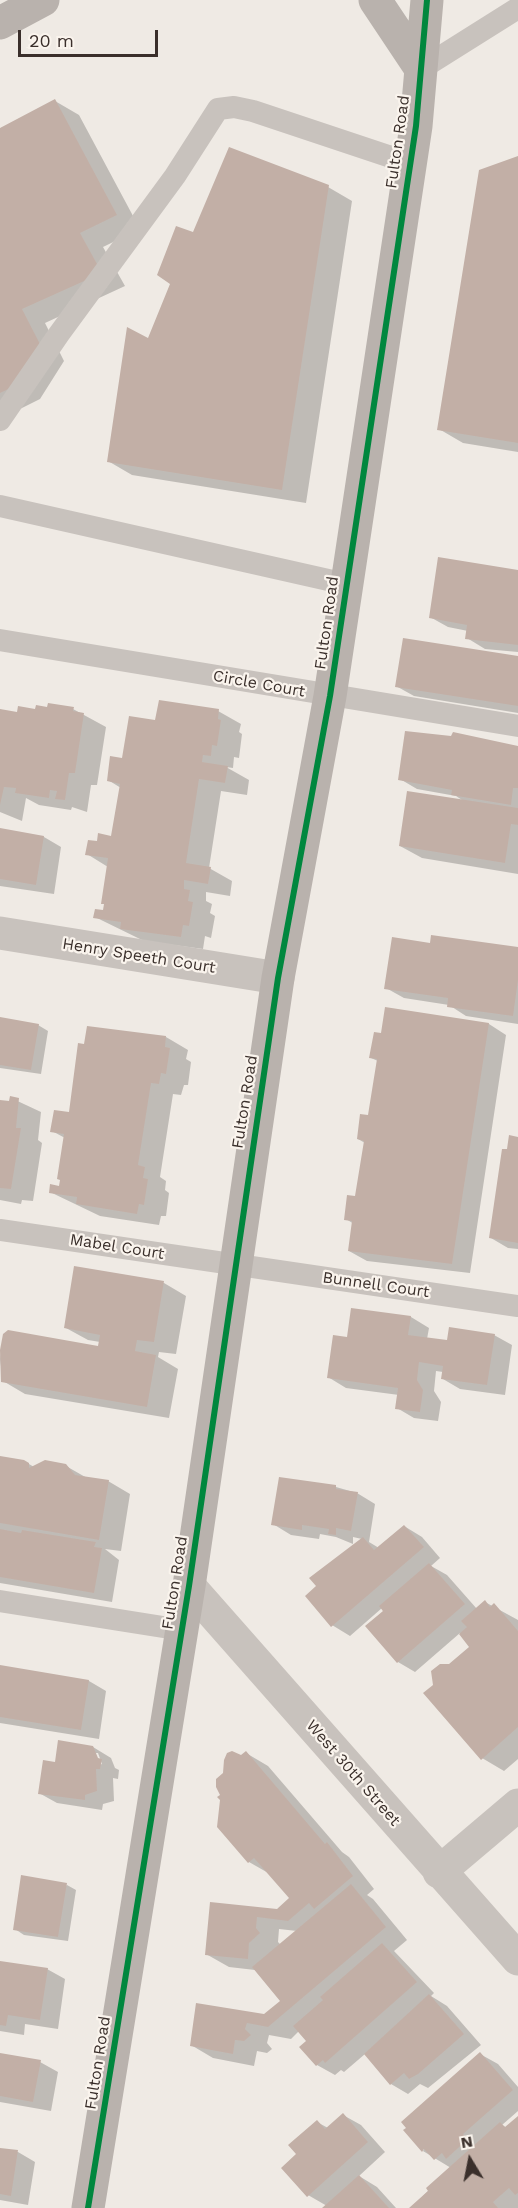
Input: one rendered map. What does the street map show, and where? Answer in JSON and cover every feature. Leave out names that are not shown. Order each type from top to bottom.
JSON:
[{"type":"street","points":[[0,23],[43,0]]},
{"type":"street","points":[[375,0],[421,69]]},
{"type":"street","name":"Fulton Road","points":[[87,2208],[189,1586],[234,1265],[278,978],[330,696],[409,163],[427,0]]},
{"type":"street","name":"Henry Speeth Court","points":[[0,933],[278,978]]},
{"type":"street","name":"West 30th Street","points":[[189,1586],[518,1959]]},
{"type":"street","points":[[439,1872],[518,1805]]},
{"type":"lane","points":[[421,69],[518,8]]},
{"type":"lane","points":[[0,420],[59,334],[150,212],[218,109],[234,107],[254,111],[409,163]]},
{"type":"lane","points":[[0,506],[346,584]]},
{"type":"lane","name":"Circle Court","points":[[0,640],[518,726]]},
{"type":"lane","name":"Mabel Court","points":[[0,1230],[234,1265]]},
{"type":"lane","name":"Bunnell Court","points":[[234,1265],[518,1306]]},
{"type":"lane","points":[[0,1601],[182,1630]]},
{"type":"building","points":[[55,99],[117,215],[80,233],[102,273],[22,309],[41,346],[15,386],[0,393],[0,128]]},
{"type":"building","points":[[229,147],[329,185],[282,490],[107,462],[127,327],[148,338],[170,284],[157,275],[176,226],[193,232]]},
{"type":"building","points":[[518,156],[518,443],[437,430],[479,170]]},
{"type":"building","points":[[438,557],[518,570],[518,645],[465,639],[467,625],[429,618]]},
{"type":"building","points":[[403,638],[518,656],[518,706],[395,687]]},
{"type":"building","points":[[159,700],[219,709],[218,719],[221,720],[217,746],[212,745],[211,756],[203,755],[202,762],[228,766],[225,783],[199,779],[186,863],[211,867],[208,884],[184,880],[184,889],[190,890],[188,901],[193,902],[189,926],[183,925],[181,937],[120,929],[121,922],[93,918],[95,909],[103,910],[104,904],[101,904],[108,858],[85,855],[88,840],[97,841],[98,833],[111,836],[120,784],[107,781],[110,756],[122,758],[129,716],[155,720]]},
{"type":"building","points":[[48,703],[74,707],[73,711],[84,713],[75,773],[69,773],[65,800],[55,799],[57,791],[50,790],[49,798],[15,793],[16,788],[4,787],[0,805],[0,709],[17,712],[18,706],[35,709],[36,705],[47,707]]},
{"type":"building","points":[[405,731],[451,736],[453,732],[518,746],[518,788],[513,788],[511,805],[451,795],[452,790],[398,780]]},
{"type":"building","points":[[407,791],[518,808],[518,825],[511,824],[505,863],[399,846]]},
{"type":"building","points":[[0,828],[44,836],[36,885],[0,879]]},
{"type":"building","points":[[431,935],[518,947],[518,980],[513,1016],[447,1007],[448,998],[384,989],[392,937],[430,943]]},
{"type":"building","points":[[385,1007],[489,1023],[452,1264],[348,1251],[352,1221],[344,1220],[347,1195],[355,1196],[364,1141],[357,1139],[360,1114],[368,1115],[377,1059],[369,1058],[374,1032],[381,1033]]},
{"type":"building","points":[[0,1017],[39,1024],[31,1070],[0,1065]]},
{"type":"building","points":[[87,1026],[166,1036],[165,1047],[170,1048],[166,1074],[161,1073],[159,1084],[151,1083],[138,1165],[145,1167],[143,1178],[148,1179],[144,1205],[139,1204],[137,1214],[76,1204],[77,1197],[49,1193],[50,1184],[59,1186],[60,1180],[57,1179],[64,1134],[50,1132],[54,1110],[69,1112],[78,1043],[84,1044]]},
{"type":"building","points":[[10,1096],[19,1098],[16,1128],[21,1128],[11,1189],[0,1188],[0,1100],[9,1101]]},
{"type":"building","points":[[509,1135],[518,1137],[518,1243],[489,1238],[502,1149],[507,1149]]},
{"type":"building","points":[[74,1266],[164,1281],[154,1342],[137,1340],[135,1351],[156,1355],[147,1407],[1,1382],[0,1350],[3,1334],[8,1330],[98,1346],[100,1335],[64,1328]]},
{"type":"building","points":[[351,1308],[411,1316],[408,1335],[447,1340],[449,1327],[495,1334],[487,1385],[441,1379],[443,1366],[419,1362],[417,1380],[423,1390],[420,1412],[395,1409],[398,1388],[327,1378],[333,1335],[347,1337]]},
{"type":"building","points":[[0,1456],[24,1460],[29,1463],[29,1468],[45,1460],[66,1464],[75,1475],[109,1480],[99,1540],[0,1523]]},
{"type":"building","points":[[279,1477],[336,1485],[336,1489],[358,1492],[351,1531],[336,1528],[336,1535],[328,1534],[329,1529],[302,1525],[302,1530],[271,1525]]},
{"type":"building","points":[[404,1525],[424,1547],[331,1627],[305,1596],[316,1586],[309,1578],[363,1537],[374,1550]]},
{"type":"building","points":[[0,1529],[21,1533],[22,1530],[96,1542],[94,1547],[102,1548],[94,1593],[0,1577]]},
{"type":"building","points":[[429,1563],[465,1604],[397,1663],[365,1626],[383,1611],[379,1606]]},
{"type":"building","points":[[485,1600],[490,1607],[494,1603],[518,1631],[518,1727],[481,1760],[423,1693],[433,1685],[431,1671],[440,1664],[449,1664],[469,1647],[459,1634],[467,1627],[461,1621]]},
{"type":"building","points":[[0,1665],[89,1680],[81,1730],[0,1717]]},
{"type":"building","points":[[58,1740],[93,1746],[98,1758],[102,1759],[100,1769],[96,1769],[97,1791],[85,1795],[85,1800],[38,1794],[43,1760],[55,1762]]},
{"type":"building","points":[[232,1751],[241,1755],[246,1751],[325,1844],[327,1842],[353,1876],[314,1909],[309,1903],[288,1921],[257,1917],[256,1928],[260,1933],[249,1943],[248,1959],[205,1955],[210,1902],[277,1909],[289,1898],[254,1858],[248,1863],[217,1827],[220,1800],[217,1797],[220,1795],[216,1787],[216,1779],[223,1773],[227,1753]]},
{"type":"building","points":[[21,1875],[67,1883],[58,1937],[13,1930]]},
{"type":"building","points":[[351,1884],[386,1927],[268,2027],[247,2023],[245,2029],[251,2035],[244,2041],[235,2040],[233,2054],[190,2046],[196,2003],[264,2014],[280,2001],[252,1967]]},
{"type":"building","points":[[382,1943],[417,1982],[325,2063],[323,2060],[316,2066],[299,2047],[306,2041],[293,2026],[323,2000],[320,1997]]},
{"type":"building","points":[[0,1961],[48,1968],[40,2020],[8,2015],[6,2026],[0,2025]]},
{"type":"building","points":[[429,1994],[464,2034],[418,2074],[409,2079],[404,2073],[390,2085],[364,2054]]},
{"type":"building","points":[[480,2052],[513,2090],[463,2134],[468,2139],[446,2159],[442,2153],[434,2160],[424,2149],[422,2152],[403,2130],[406,2128],[401,2122]]},
{"type":"building","points":[[0,2053],[41,2060],[33,2102],[0,2096]]},
{"type":"building","points":[[343,2113],[368,2142],[307,2197],[281,2168],[296,2154],[288,2145],[317,2120],[325,2129]]},
{"type":"building","points":[[518,2116],[518,2193],[515,2195],[509,2188],[493,2202],[498,2208],[409,2208],[428,2191],[426,2188],[500,2122],[505,2127]]},
{"type":"building","points":[[0,2148],[18,2150],[11,2196],[0,2194]]},
{"type":"building","points":[[359,2175],[389,2208],[322,2208]]},
{"type":"cycle path","points":[[88,2208],[189,1586],[278,978],[330,696],[416,126],[427,0]]}]
